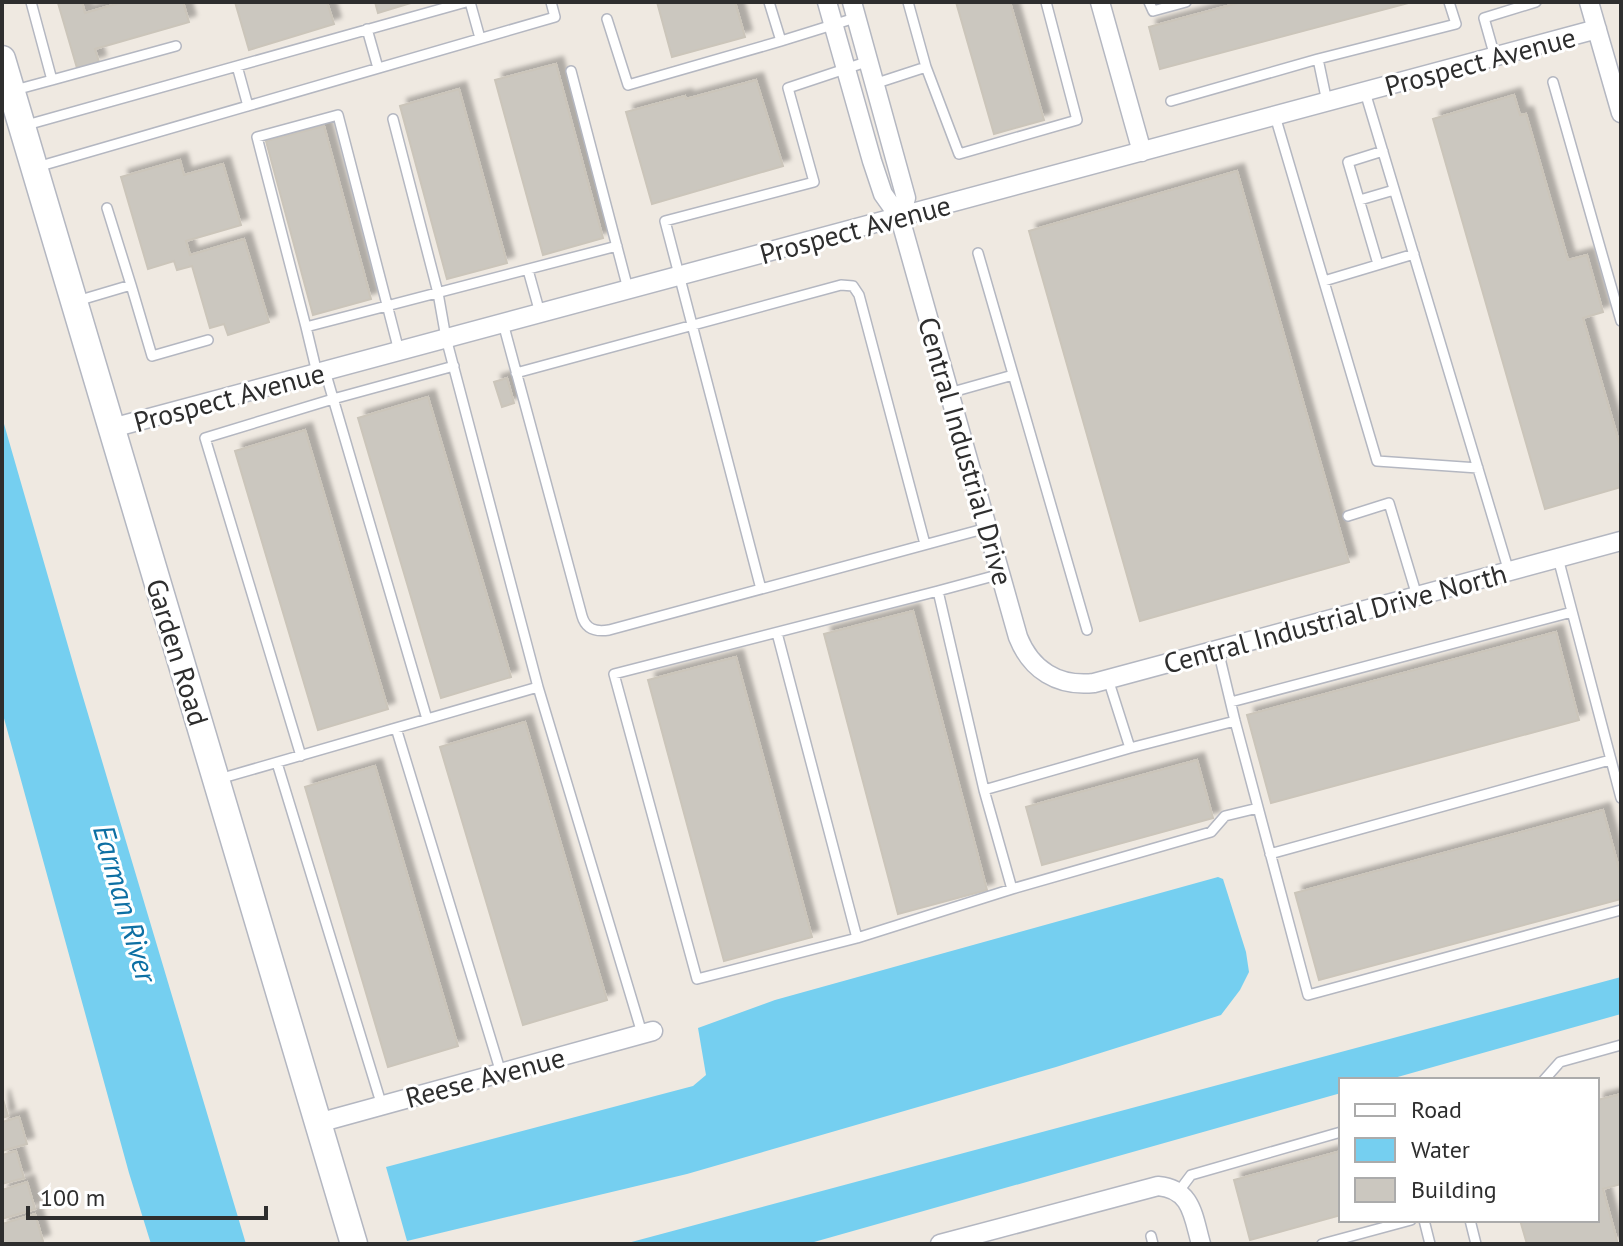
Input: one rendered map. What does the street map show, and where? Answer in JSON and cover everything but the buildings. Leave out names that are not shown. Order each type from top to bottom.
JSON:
[{"type":"street","name":"Central Industrial Drive","points":[[827,2],[883,194],[900,218],[1022,648],[1036,666],[1049,676]]},
{"type":"street","points":[[1100,2],[1142,152]]},
{"type":"street","points":[[1589,2],[1621,113]]},
{"type":"street","name":"Central Industrial Drive","points":[[854,10],[906,198],[900,218]]},
{"type":"street","name":"Prospect Avenue","points":[[112,428],[1597,29]]},
{"type":"street","name":"Garden Road","points":[[2,59],[354,1244]]},
{"type":"street","name":"Central Industrial Drive North","points":[[1049,676],[1082,684],[1108,679],[1621,541]]},
{"type":"street","name":"Reese Avenue","points":[[318,1123],[645,1034]]},
{"type":"street","points":[[940,1244],[965,1241],[1158,1186],[1174,1189],[1186,1199],[1201,1244]]},
{"type":"lane","points":[[31,2],[52,80]]},
{"type":"lane","points":[[22,127],[468,2],[480,38]]},
{"type":"lane","points":[[34,168],[555,17],[551,2]]},
{"type":"lane","points":[[769,2],[781,41]]},
{"type":"lane","points":[[908,2],[926,67],[959,154],[1077,120],[1046,2]]},
{"type":"lane","points":[[1149,2],[1153,11],[1186,2]]},
{"type":"lane","points":[[1171,101],[1456,24],[1449,2]]},
{"type":"lane","points":[[1495,57],[1484,18],[1536,2]]},
{"type":"lane","points":[[607,19],[628,85],[833,25],[854,10]]},
{"type":"lane","points":[[367,29],[378,68]]},
{"type":"lane","points":[[12,91],[176,46]]},
{"type":"lane","points":[[1318,59],[1327,102]]},
{"type":"lane","points":[[761,589],[665,221],[814,182],[788,88],[869,61]]},
{"type":"lane","points":[[237,66],[248,106]]},
{"type":"lane","points":[[874,84],[926,67]]},
{"type":"lane","points":[[571,71],[628,289]]},
{"type":"lane","points":[[1553,82],[1621,321]]},
{"type":"lane","points":[[1365,92],[1509,572]]},
{"type":"lane","points":[[399,351],[338,115],[257,137],[306,327],[333,399],[427,719]]},
{"type":"lane","points":[[1275,116],[1377,461],[1478,468]]},
{"type":"lane","points":[[393,119],[438,293],[446,338],[538,687],[641,1030],[645,1034]]},
{"type":"lane","points":[[1378,264],[1348,162],[1383,151]]},
{"type":"lane","points":[[1360,200],[1394,190]]},
{"type":"lane","points":[[107,208],[152,356],[208,340]]},
{"type":"lane","points":[[306,327],[617,246]]},
{"type":"lane","points":[[978,253],[1087,630]]},
{"type":"lane","points":[[1324,281],[1414,254]]},
{"type":"lane","points":[[528,270],[540,313]]},
{"type":"lane","points":[[1610,281],[1621,278]]},
{"type":"lane","points":[[74,302],[131,285]]},
{"type":"lane","points":[[516,373],[848,285],[857,290],[925,544]]},
{"type":"lane","points":[[503,323],[582,616],[589,628],[599,632],[609,630],[987,528]]},
{"type":"lane","points":[[301,756],[205,438],[454,366]]},
{"type":"lane","points":[[949,393],[1013,375]]},
{"type":"lane","points":[[1348,516],[1389,503],[1417,596]]},
{"type":"lane","points":[[1558,558],[1621,798]]},
{"type":"lane","points":[[1001,574],[614,674],[697,979],[857,938],[1012,889],[1211,832],[1225,816],[1258,808]]},
{"type":"lane","points":[[938,591],[984,790],[1012,889]]},
{"type":"lane","points":[[1231,702],[1572,612]]},
{"type":"lane","points":[[777,633],[857,938]]},
{"type":"lane","points":[[1217,650],[1308,995],[1621,910]]},
{"type":"lane","points":[[1108,679],[1130,748]]},
{"type":"lane","points":[[216,780],[538,687]]},
{"type":"lane","points":[[984,790],[1235,721]]},
{"type":"lane","points":[[396,728],[501,1073]]},
{"type":"lane","points":[[1270,854],[1610,760]]},
{"type":"lane","points":[[277,763],[382,1106]]},
{"type":"lane","points":[[1546,1078],[1560,1062],[1621,1045]]},
{"type":"lane","points":[[1174,1189],[1191,1175],[1339,1133]]},
{"type":"lane","points":[[1322,1244],[1404,1222]]},
{"type":"lane","points":[[1424,1222],[1430,1244]]},
{"type":"lane","points":[[1470,1222],[1476,1244]]},
{"type":"water","name":"Earman River","points":[[2,417],[246,1244],[151,1244],[129,1173],[2,711]]},
{"type":"water","points":[[1218,877],[1223,879],[1246,952],[1249,972],[1221,1015],[1056,1067],[687,1174],[407,1241],[386,1167],[693,1086],[706,1075],[698,1028],[775,1000]]},
{"type":"water","points":[[1621,977],[1621,1014],[1394,1078],[1339,1078],[1339,1094],[807,1244],[624,1244]]}]
